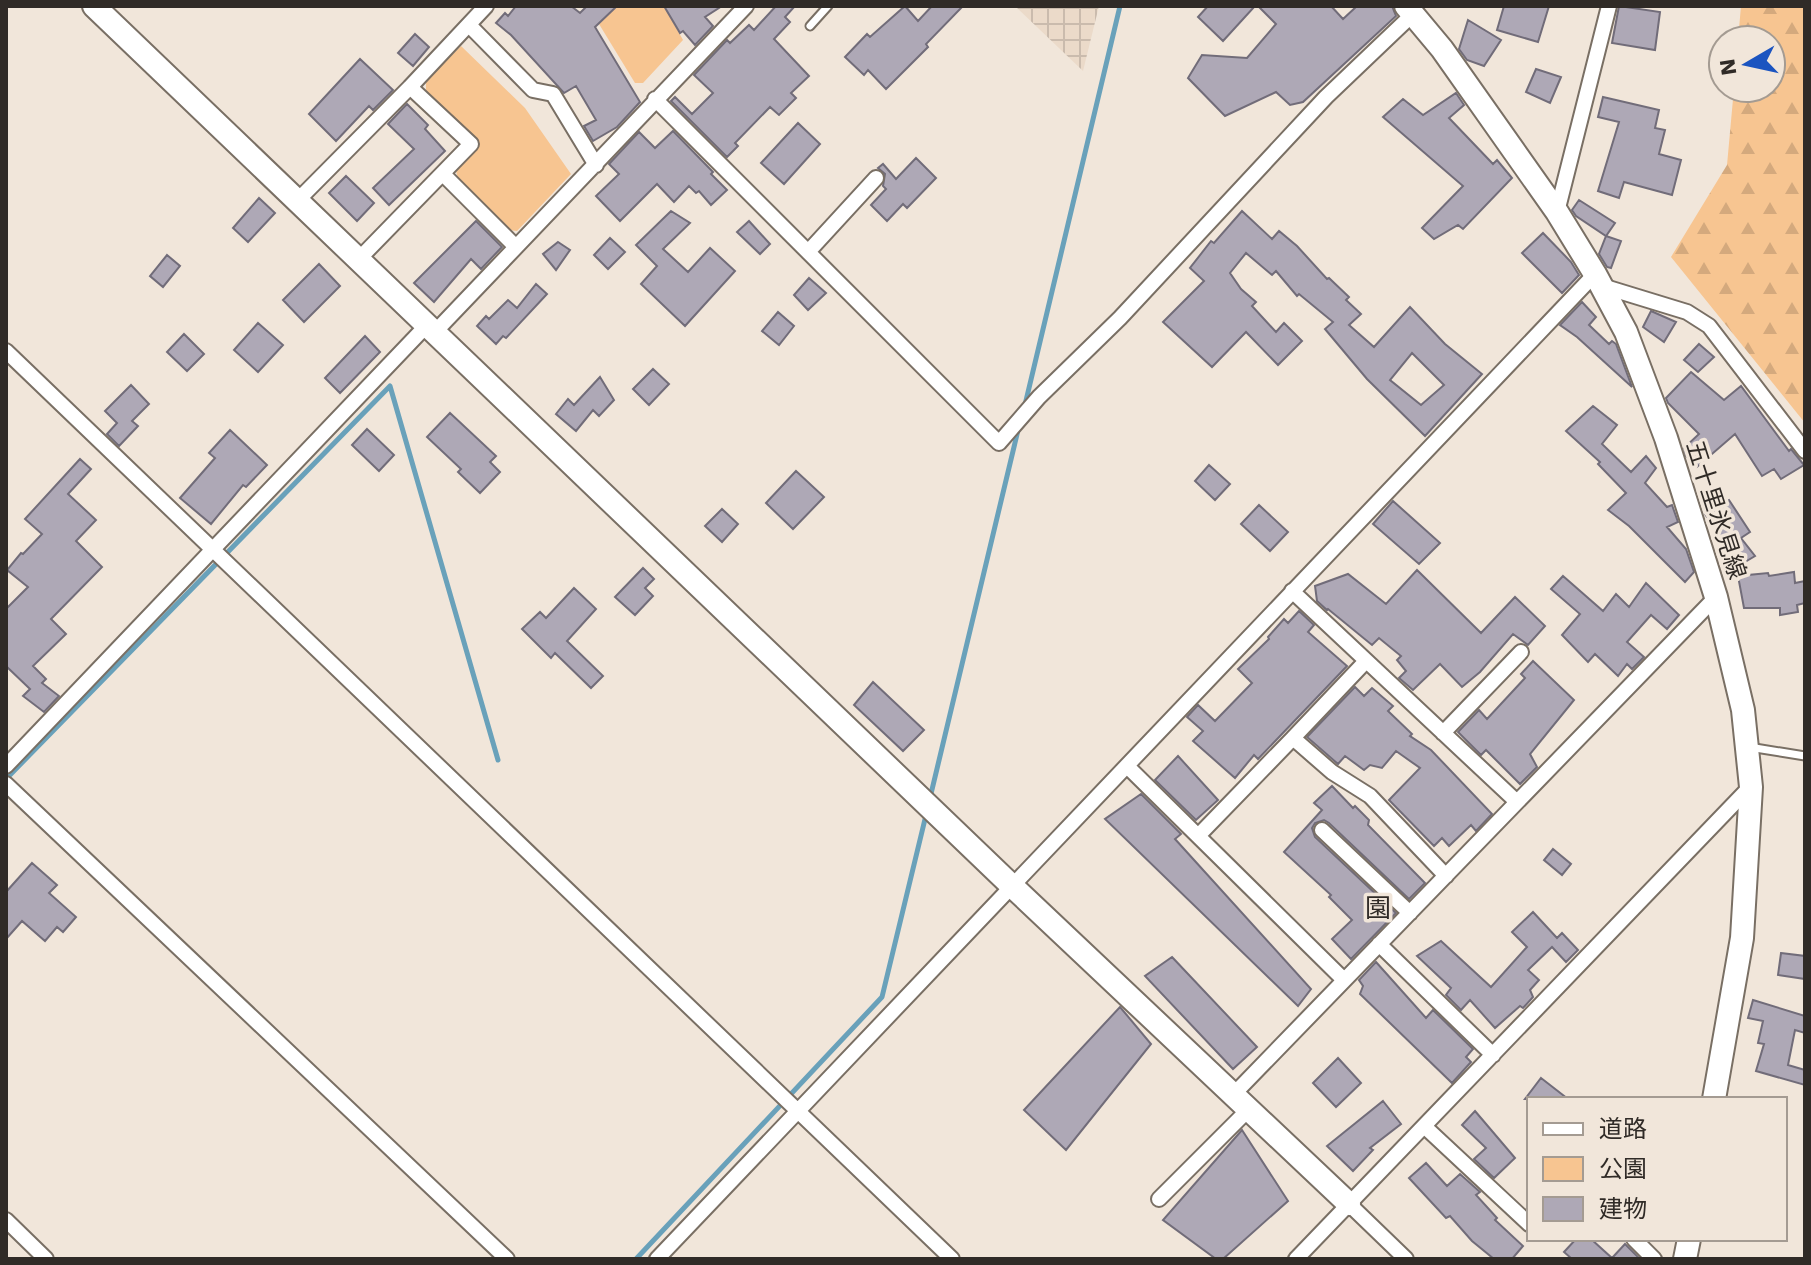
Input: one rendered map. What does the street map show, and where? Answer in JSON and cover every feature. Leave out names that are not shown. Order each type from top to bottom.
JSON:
[{"type":"street","points":[[94,6],[1406,1259]]},
{"type":"street","points":[[297,201],[486,6]]},
{"type":"street","points":[[6,766],[430,329],[596,165],[746,6]]},
{"type":"street","points":[[1557,212],[1609,6]]},
{"type":"street","points":[[655,99],[999,443],[1039,397],[1120,318],[1409,11]]},
{"type":"street","name":"五十里氷見線","points":[[1409,11],[1442,49],[1557,212],[1626,332],[1666,438],[1716,597],[1743,710],[1751,787],[1742,938],[1714,1097]]},
{"type":"street","points":[[469,25],[533,90],[553,94],[596,165]]},
{"type":"street","points":[[358,260],[471,144],[410,87]]},
{"type":"street","points":[[443,174],[515,246]]},
{"type":"street","points":[[808,252],[876,178]]},
{"type":"street","points":[[657,1259],[1292,591],[1598,280],[1687,312],[1709,326],[1805,451]]},
{"type":"street","points":[[6,351],[952,1259]]},
{"type":"street","points":[[1292,591],[1517,802]]},
{"type":"street","points":[[1159,1199],[1344,980],[1716,597]]},
{"type":"street","points":[[1443,733],[1521,652]]},
{"type":"street","points":[[1198,836],[1366,661]]},
{"type":"street","points":[[1293,738],[1332,772],[1370,796],[1446,876]]},
{"type":"street","points":[[1127,766],[1344,980]]},
{"type":"street","points":[[6,784],[507,1259]]},
{"type":"street","points":[[1296,1259],[1751,787]]},
{"type":"street","points":[[1322,830],[1410,913]]},
{"type":"street","points":[[1379,944],[1493,1055]]},
{"type":"street","points":[[1424,1126],[1527,1222]]},
{"type":"street","points":[[6,1220],[46,1259]]},
{"type":"street","points":[[1636,1241],[1654,1259]]},
{"type":"lane","points":[[810,26],[828,6]]},
{"type":"lane","points":[[1746,746],[1805,756]]},
{"type":"shaded area","points":[[1015,6],[1099,6],[1083,71]]},
{"type":"green space","points":[[617,6],[664,6],[683,40],[643,83],[635,83],[599,24]]},
{"type":"green space","points":[[1741,6],[1805,6],[1805,423],[1671,257],[1727,165],[1733,104],[1787,104],[1787,24],[1739,24]]},
{"type":"green space","points":[[461,46],[525,108],[571,174],[517,231],[509,230],[458,179],[456,171],[479,146],[426,93],[426,81]]},
{"type":"building","points":[[516,6],[571,6],[580,13],[587,6],[617,6],[595,27],[640,102],[617,127],[593,141],[584,126],[596,120],[576,86],[564,93],[496,23],[505,13],[508,16]]},
{"type":"building","points":[[664,6],[722,6],[705,17],[713,26],[695,45],[683,31],[680,33]]},
{"type":"building","points":[[776,6],[795,6],[785,17],[790,22],[774,39],[809,76],[791,93],[796,98],[779,115],[770,107],[735,143],[738,146],[727,157],[671,101],[675,97],[692,114],[713,93],[694,75],[727,40],[730,43],[749,25],[754,30]]},
{"type":"building","points":[[905,6],[918,21],[932,6],[963,6],[886,89],[868,70],[864,75],[845,57],[867,34],[870,37]]},
{"type":"building","points":[[1208,6],[1255,6],[1223,41],[1198,17]]},
{"type":"building","points":[[1258,6],[1331,6],[1343,19],[1357,6],[1392,6],[1396,16],[1303,102],[1290,105],[1276,92],[1225,116],[1188,78],[1202,55],[1247,58],[1276,24]]},
{"type":"building","points":[[1504,6],[1549,6],[1538,42],[1497,30]]},
{"type":"building","points":[[1619,6],[1660,12],[1655,50],[1612,43]]},
{"type":"building","points":[[1468,20],[1501,40],[1484,66],[1467,60],[1459,49]]},
{"type":"building","points":[[415,34],[429,47],[413,66],[398,53]]},
{"type":"building","points":[[360,59],[393,90],[373,110],[369,106],[336,141],[309,114]]},
{"type":"building","points":[[1536,69],[1561,77],[1550,103],[1526,92]]},
{"type":"building","points":[[1456,93],[1464,105],[1449,118],[1493,164],[1497,160],[1512,178],[1463,229],[1458,225],[1434,239],[1422,228],[1463,186],[1383,117],[1403,99],[1423,115]]},
{"type":"building","points":[[1603,97],[1659,110],[1655,128],[1665,130],[1659,154],[1681,160],[1672,195],[1624,182],[1619,198],[1598,191],[1619,122],[1598,117]]},
{"type":"building","points":[[407,104],[428,125],[425,129],[445,151],[389,205],[373,188],[414,149],[388,124]]},
{"type":"building","points":[[798,123],[820,144],[784,184],[761,163]]},
{"type":"building","points":[[673,131],[727,190],[711,205],[699,191],[696,193],[689,186],[674,202],[657,184],[620,221],[596,196],[619,174],[609,164],[639,132],[655,148]]},
{"type":"building","points":[[916,158],[936,178],[907,208],[903,204],[887,221],[871,205],[886,189],[883,186],[885,174],[878,168],[883,164],[896,179]]},
{"type":"building","points":[[346,176],[374,203],[357,221],[329,193]]},
{"type":"building","points":[[259,198],[275,213],[248,242],[233,228]]},
{"type":"building","points":[[1579,200],[1615,223],[1606,236],[1576,216],[1572,210]]},
{"type":"building","points":[[671,211],[690,223],[663,249],[688,272],[710,248],[735,271],[685,326],[641,284],[657,266],[636,245]]},
{"type":"building","points":[[1242,211],[1272,239],[1279,231],[1349,297],[1346,300],[1361,314],[1349,325],[1374,347],[1410,307],[1445,344],[1482,374],[1425,436],[1367,379],[1325,329],[1333,322],[1299,294],[1297,296],[1276,271],[1272,275],[1246,253],[1230,273],[1241,289],[1256,302],[1252,306],[1276,332],[1284,323],[1302,341],[1278,365],[1246,332],[1212,367],[1163,322],[1204,281],[1190,268],[1211,241],[1214,243]],"holes":[[[1412,353],[1444,385],[1421,405],[1390,380]]]},
{"type":"building","points":[[476,221],[502,247],[481,269],[471,259],[434,302],[414,283]]},
{"type":"building","points":[[749,221],[770,244],[760,254],[737,232]]},
{"type":"building","points":[[1543,233],[1579,275],[1562,293],[1522,253]]},
{"type":"building","points":[[1606,236],[1621,241],[1611,268],[1599,254]]},
{"type":"building","points":[[610,238],[625,252],[608,269],[594,255]]},
{"type":"building","points":[[558,242],[570,250],[556,270],[543,254]]},
{"type":"building","points":[[167,255],[180,266],[163,287],[150,276]]},
{"type":"building","points":[[319,264],[340,286],[304,322],[283,300]]},
{"type":"building","points":[[809,278],[826,293],[808,310],[794,295]]},
{"type":"building","points":[[536,284],[547,294],[506,338],[503,336],[496,344],[477,326],[508,300],[517,308]]},
{"type":"building","points":[[1582,302],[1596,317],[1589,325],[1609,344],[1612,341],[1616,344],[1632,387],[1560,325]]},
{"type":"building","points":[[1651,311],[1676,322],[1664,342],[1643,327]]},
{"type":"building","points":[[778,312],[794,326],[779,345],[762,331]]},
{"type":"building","points":[[258,323],[283,345],[258,372],[234,350]]},
{"type":"building","points":[[184,334],[204,354],[187,371],[167,352]]},
{"type":"building","points":[[365,336],[380,352],[340,393],[325,378]]},
{"type":"building","points":[[1699,344],[1714,357],[1698,372],[1684,360]]},
{"type":"building","points":[[653,369],[669,384],[649,405],[633,389]]},
{"type":"building","points":[[1691,372],[1724,400],[1741,386],[1789,451],[1791,449],[1804,465],[1781,479],[1774,469],[1762,476],[1735,434],[1697,467],[1686,456],[1684,448],[1699,434],[1666,398]]},
{"type":"building","points":[[600,377],[614,400],[599,416],[593,410],[576,431],[556,414],[568,399],[574,405]]},
{"type":"building","points":[[131,385],[149,404],[132,421],[138,426],[119,446],[107,434],[117,423],[105,411]]},
{"type":"building","points":[[1593,406],[1617,425],[1602,444],[1631,472],[1646,456],[1656,468],[1645,483],[1667,507],[1672,505],[1678,522],[1667,527],[1686,549],[1694,572],[1685,582],[1629,526],[1608,510],[1626,493],[1598,464],[1600,462],[1566,431]]},
{"type":"building","points":[[450,413],[496,456],[490,462],[500,472],[480,493],[458,472],[461,469],[427,437]]},
{"type":"building","points":[[367,429],[394,455],[379,471],[352,445]]},
{"type":"building","points":[[230,430],[267,465],[246,487],[243,485],[211,524],[180,498],[215,458],[209,453]]},
{"type":"building","points":[[80,459],[91,469],[68,494],[96,520],[76,541],[102,567],[51,619],[66,634],[33,666],[46,679],[42,683],[59,696],[44,712],[23,696],[30,689],[6,666],[6,609],[28,587],[7,570],[42,534],[25,519]]},
{"type":"building","points":[[1209,465],[1230,484],[1215,500],[1195,481]]},
{"type":"building","points":[[796,471],[824,497],[793,529],[766,503]]},
{"type":"building","points":[[1729,500],[1750,532],[1741,538],[1755,556],[1740,565],[1705,514]]},
{"type":"building","points":[[1393,501],[1440,543],[1419,564],[1373,524]]},
{"type":"building","points":[[1259,505],[1288,532],[1270,551],[1241,524]]},
{"type":"building","points":[[722,509],[738,524],[722,542],[705,526]]},
{"type":"building","points":[[643,568],[654,579],[645,588],[653,596],[635,615],[615,597]]},
{"type":"building","points":[[1417,570],[1481,633],[1515,597],[1545,626],[1528,645],[1513,634],[1480,672],[1462,687],[1440,664],[1413,690],[1399,678],[1406,671],[1397,660],[1401,656],[1379,638],[1372,645],[1327,610],[1317,601],[1315,586],[1348,574],[1386,604]]},
{"type":"building","points":[[1794,572],[1795,583],[1805,581],[1805,603],[1797,605],[1798,612],[1780,615],[1780,608],[1744,608],[1738,576]]},
{"type":"building","points":[[1563,576],[1603,611],[1616,594],[1629,607],[1646,583],[1679,615],[1667,629],[1651,615],[1627,642],[1644,657],[1632,669],[1627,664],[1618,676],[1595,654],[1588,662],[1562,635],[1580,614],[1551,589]]},
{"type":"building","points":[[574,588],[596,609],[567,641],[603,676],[591,688],[555,653],[551,658],[522,629],[540,612],[546,618]]},
{"type":"building","points":[[1299,611],[1314,625],[1308,632],[1347,666],[1258,759],[1254,755],[1235,778],[1193,741],[1203,731],[1187,717],[1198,705],[1215,721],[1252,683],[1238,669],[1269,639],[1284,619],[1288,623]]},
{"type":"building","points":[[1533,661],[1574,700],[1530,754],[1537,767],[1520,784],[1486,750],[1481,755],[1458,732],[1479,710],[1487,719],[1525,678],[1521,674]]},
{"type":"building","points":[[873,682],[924,730],[903,751],[854,705]]},
{"type":"building","points":[[1355,687],[1364,696],[1372,688],[1393,706],[1388,711],[1412,734],[1410,736],[1431,750],[1492,814],[1476,831],[1471,825],[1449,846],[1442,838],[1434,846],[1389,800],[1420,768],[1396,751],[1382,768],[1370,765],[1364,770],[1345,756],[1338,764],[1307,737]]},
{"type":"building","points":[[1178,756],[1218,800],[1196,820],[1155,780]]},
{"type":"building","points":[[1332,786],[1369,820],[1368,825],[1425,883],[1409,899],[1329,823],[1324,820],[1315,823],[1312,828],[1315,837],[1396,913],[1351,959],[1332,939],[1352,920],[1329,897],[1331,895],[1284,852],[1322,810],[1314,803]]},
{"type":"building","points":[[1141,794],[1181,834],[1175,839],[1311,989],[1298,1006],[1105,819]]},
{"type":"building","points":[[1553,849],[1571,864],[1562,875],[1544,860]]},
{"type":"building","points":[[32,863],[57,885],[49,893],[76,917],[63,932],[57,927],[45,941],[22,921],[6,939],[6,892]]},
{"type":"building","points":[[1533,912],[1557,938],[1562,933],[1578,950],[1566,962],[1552,947],[1528,970],[1539,980],[1530,990],[1533,997],[1495,1028],[1470,1000],[1461,1010],[1446,995],[1451,988],[1417,956],[1441,941],[1491,987],[1527,947],[1512,932]]},
{"type":"building","points":[[1781,953],[1805,956],[1805,979],[1778,975]]},
{"type":"building","points":[[1172,957],[1257,1047],[1233,1069],[1145,976]]},
{"type":"building","points":[[1376,962],[1426,1018],[1433,1010],[1473,1049],[1466,1057],[1471,1062],[1452,1083],[1360,994],[1363,986],[1359,980]]},
{"type":"building","points":[[1753,1000],[1805,1016],[1805,1033],[1795,1030],[1788,1065],[1805,1070],[1805,1085],[1756,1071],[1764,1044],[1758,1043],[1763,1021],[1748,1018]]},
{"type":"building","points":[[1120,1007],[1151,1044],[1066,1150],[1024,1110]]},
{"type":"building","points":[[1338,1058],[1361,1083],[1336,1107],[1313,1083]]},
{"type":"building","points":[[1541,1078],[1565,1097],[1527,1097],[1525,1099]]},
{"type":"building","points":[[1383,1101],[1401,1124],[1370,1148],[1373,1150],[1353,1171],[1327,1146]]},
{"type":"building","points":[[1475,1111],[1515,1158],[1494,1178],[1474,1159],[1486,1148],[1462,1125]]},
{"type":"building","points":[[1242,1130],[1288,1201],[1223,1259],[1216,1259],[1163,1220]]},
{"type":"building","points":[[1426,1163],[1447,1186],[1460,1174],[1480,1192],[1476,1195],[1497,1218],[1495,1220],[1523,1246],[1512,1259],[1494,1259],[1472,1241],[1450,1216],[1446,1218],[1409,1178]]},
{"type":"building","points":[[1574,1241],[1593,1241],[1612,1258],[1625,1244],[1640,1259],[1572,1259],[1564,1252]]},
{"type":"waterway","points":[[1024,409],[1120,6]]},
{"type":"waterway","points":[[6,779],[390,386],[498,760]]},
{"type":"waterway","points":[[930,798],[1019,426]]},
{"type":"waterway","points":[[636,1259],[882,997],[926,815]]},
{"type":"district","name":"園","points":[[1378,908]]}]
